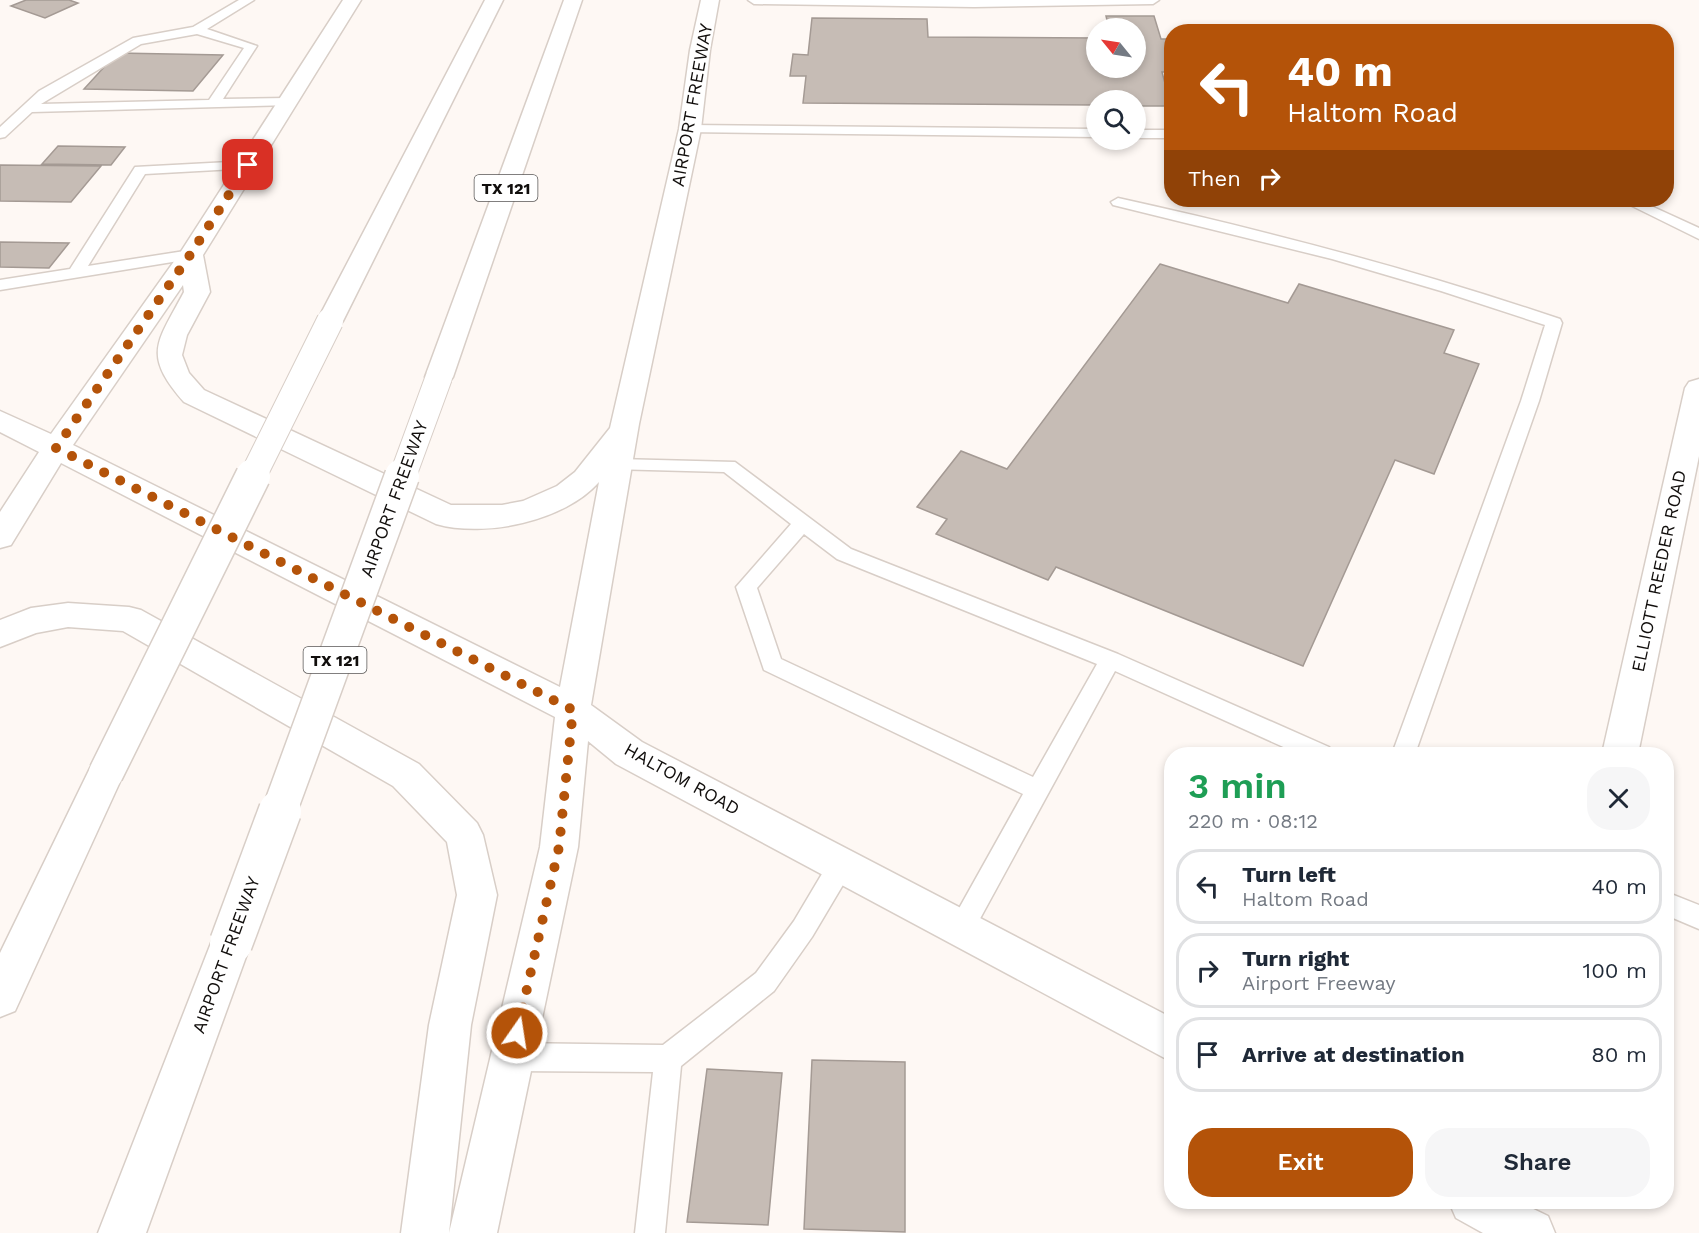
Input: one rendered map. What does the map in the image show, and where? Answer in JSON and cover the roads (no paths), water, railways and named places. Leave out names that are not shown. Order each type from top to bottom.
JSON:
[{"type":"main road","points":[[0,537],[56,448],[190,255],[352,0]]},
{"type":"main road","points":[[0,997],[106,773],[330,321],[494,0]]},
{"type":"main road","name":"AIRPORT FREEWAY","points":[[122,1233],[231,943],[573,0]]},
{"type":"main road","name":"AIRPORT FREEWAY","points":[[473,1233],[559,847],[573,710],[625,424],[690,129],[700,50],[710,0]]},
{"type":"main road","points":[[190,255],[197,292],[174,334],[169,356],[176,376],[194,396],[447,516],[486,519],[518,513],[555,501],[584,482],[602,464],[625,424]]},
{"type":"main road","name":"ELLIOTT REEDER ROAD","points":[[1622,747],[1699,388]]},
{"type":"main road","name":"HALTOM ROAD","points":[[0,420],[573,710],[629,753],[1164,1037]]},
{"type":"main road","points":[[0,634],[31,621],[68,615],[129,619],[406,775],[464,835],[477,895],[450,1025],[425,1233]]},
{"type":"main road","points":[[1492,1209],[1524,1220]]},
{"type":"lane","points":[[0,134],[44,94],[137,41],[197,30],[248,0]]},
{"type":"lane","points":[[754,0],[973,2],[1153,0]]},
{"type":"lane","points":[[197,30],[251,46],[213,104]]},
{"type":"lane","points":[[28,108],[287,102]]},
{"type":"lane","points":[[690,129],[1086,133]]},
{"type":"lane","points":[[1146,134],[1164,134]]},
{"type":"lane","points":[[76,273],[140,170],[248,165]]},
{"type":"lane","points":[[1118,202],[1251,230],[1467,292],[1554,323],[1530,401],[1406,747]]},
{"type":"lane","points":[[1643,207],[1699,234]]},
{"type":"lane","points":[[0,285],[190,255]]},
{"type":"lane","points":[[618,465],[728,466],[844,554],[1110,660],[1305,747]]},
{"type":"lane","points":[[803,523],[746,587],[772,664],[1038,790]]},
{"type":"lane","points":[[961,929],[1110,660]]},
{"type":"lane","points":[[512,1057],[668,1059],[765,982],[803,929],[841,865]]},
{"type":"lane","points":[[1674,906],[1699,917]]},
{"type":"lane","points":[[650,1233],[668,1059]]}]
